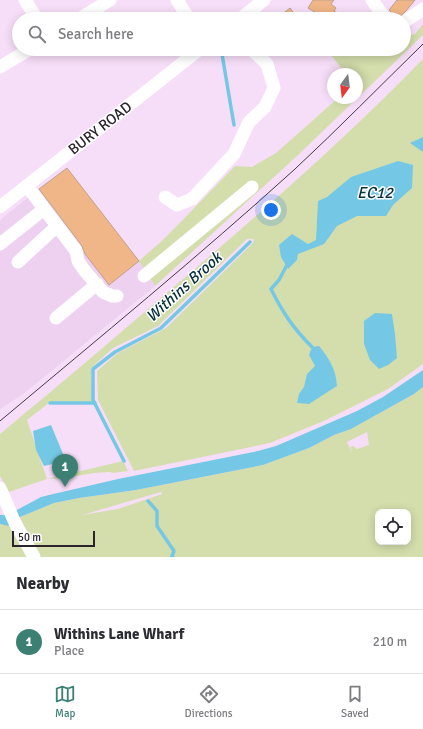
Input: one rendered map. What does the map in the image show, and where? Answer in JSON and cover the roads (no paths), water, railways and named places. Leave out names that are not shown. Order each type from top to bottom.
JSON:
[{"type":"street","points":[[25,0],[33,12]]},
{"type":"street","points":[[90,12],[110,0]]},
{"type":"street","points":[[178,0],[185,12]]},
{"type":"street","points":[[249,12],[264,0]]},
{"type":"street","points":[[372,0],[380,12]]},
{"type":"street","points":[[411,17],[423,9]]},
{"type":"street","points":[[0,67],[18,56]]},
{"type":"street","name":"BURY ROAD","points":[[0,207],[191,56]]},
{"type":"street","points":[[165,197],[177,205],[192,199],[234,154],[249,122],[265,107],[274,88],[267,64],[258,56]]},
{"type":"street","points":[[27,186],[76,251],[78,261],[84,270],[103,292],[112,296],[117,296]]},
{"type":"street","points":[[144,276],[252,187]]},
{"type":"street","points":[[0,244],[44,209]]},
{"type":"street","points":[[18,262],[57,226]]},
{"type":"street","points":[[56,318],[96,284]]},
{"type":"street","points":[[0,488],[15,523],[34,557]]},
{"type":"water","points":[[423,137],[423,152],[410,143]]},
{"type":"water","name":"EC12","points":[[398,161],[413,165],[412,188],[393,205],[386,216],[357,216],[337,226],[324,244],[298,254],[297,260],[288,269],[281,257],[279,245],[292,234],[308,244],[316,240],[318,201],[327,197],[351,177]]},
{"type":"water","points":[[375,313],[392,314],[397,358],[388,365],[379,369],[370,360],[364,344],[364,321]]},
{"type":"water","points":[[319,346],[331,364],[335,374],[337,386],[309,404],[297,403],[299,394],[304,387],[307,374],[315,366],[309,355],[312,347]]},
{"type":"water","points":[[423,370],[423,387],[414,394],[351,429],[334,435],[309,448],[263,465],[136,490],[54,503],[20,517],[18,517],[15,511],[41,497],[49,495],[276,446],[357,411],[383,397]]},
{"type":"water","points":[[51,425],[66,461],[44,466],[36,450],[33,431]]},
{"type":"water","points":[[0,515],[5,515],[10,520],[9,526],[0,524]]},
{"type":"waterway","points":[[222,56],[234,125]]},
{"type":"waterway","name":"Withins Brook","points":[[124,461],[93,400],[93,369],[115,352],[161,328],[250,242]]},
{"type":"waterway","points":[[288,263],[279,280],[271,289],[289,320],[312,347]]},
{"type":"waterway","points":[[50,403],[95,403]]},
{"type":"waterway","name":"Withins Brook","points":[[148,501],[157,511],[157,526],[174,551],[173,557]]},
{"type":"tram line","points":[[411,56],[423,44]]},
{"type":"tram line","points":[[0,421],[259,201],[311,154],[411,56]]},
{"type":"place","name":"Withins Lane Wharf","points":[[65,487]]}]
